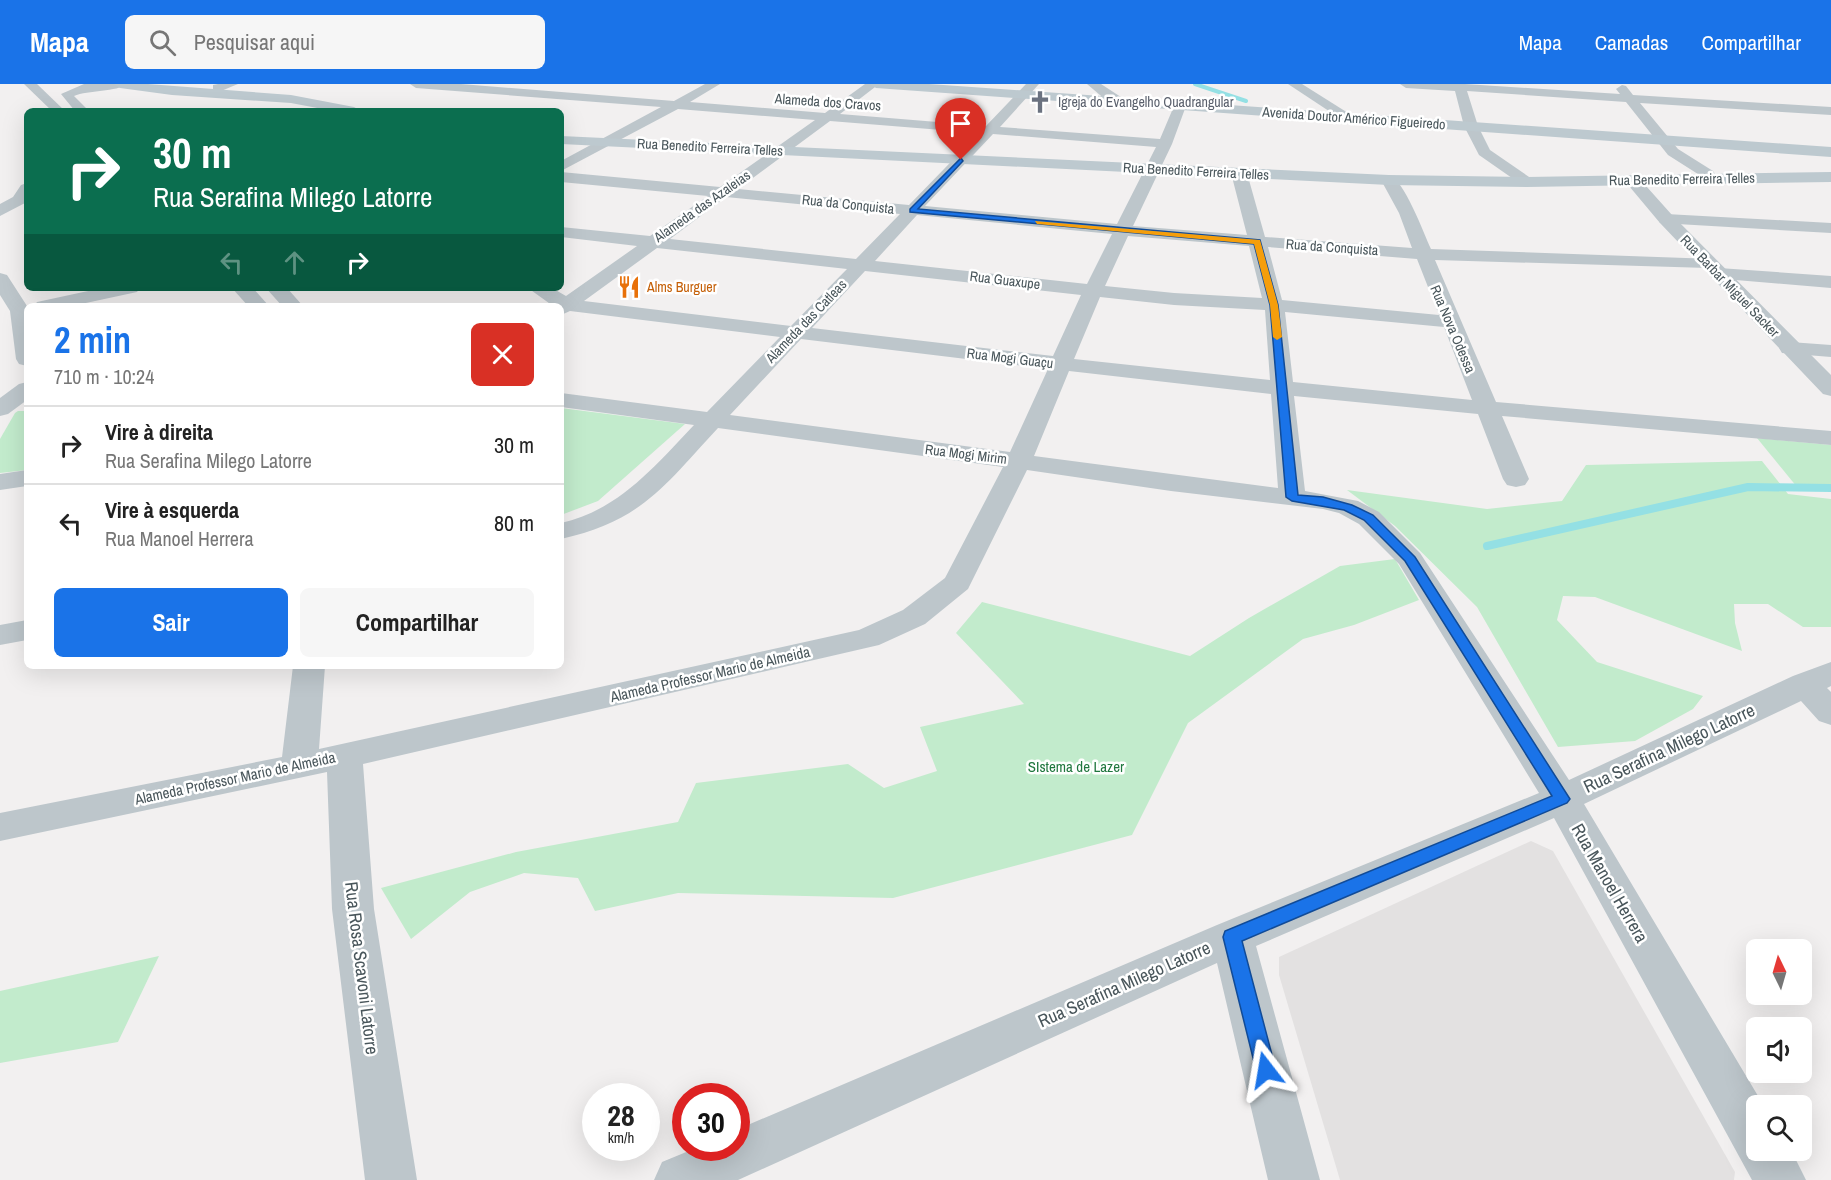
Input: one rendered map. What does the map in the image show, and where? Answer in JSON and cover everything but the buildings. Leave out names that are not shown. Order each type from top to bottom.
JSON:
[{"type":"main road","points":[[120,84],[172,91],[291,99],[338,108]]},
{"type":"main road","name":"Avenida Doutor Américo Figueiredo","points":[[875,84],[1028,89],[1180,106],[1831,152]]},
{"type":"main road","name":"Rua Benedito Ferreira Telles","points":[[564,140],[1389,180],[1527,182],[1831,177]]},
{"type":"street","points":[[30,84],[56,108],[78,107]]},
{"type":"street","points":[[78,107],[67,94],[76,90],[120,84]]},
{"type":"street","points":[[217,88],[232,84]]},
{"type":"street","name":"Alameda dos Cravos","points":[[416,84],[1165,144]]},
{"type":"street","points":[[534,94],[557,84]]},
{"type":"street","points":[[564,165],[714,84]]},
{"type":"street","name":"Alameda das Azaleias","points":[[564,306],[779,150],[875,84]]},
{"type":"street","points":[[1093,84],[1111,98],[1121,101]]},
{"type":"street","points":[[1406,84],[1831,111]]},
{"type":"street","points":[[1617,84],[1673,152],[1708,174],[1710,178],[1707,179]]},
{"type":"street","points":[[1299,85],[1349,118]]},
{"type":"street","points":[[1459,86],[1471,126],[1484,152],[1527,182]]},
{"type":"street","name":"Alameda das Catleas","points":[[564,530],[592,523],[630,504],[645,491],[1028,89]]},
{"type":"street","points":[[1794,97],[1831,127]]},
{"type":"street","name":"Alameda Professor Mario de Almeida","points":[[0,827],[300,766],[868,638],[914,617],[957,583],[1019,461],[1094,290],[1165,144],[1180,106]]},
{"type":"street","points":[[1239,173],[1274,305],[1292,497]]},
{"type":"street","name":"Rua da Conquista","points":[[564,177],[1257,242],[1422,254],[1713,268],[1831,282]]},
{"type":"street","name":"Rua Nova Odessa","points":[[1389,180],[1407,213],[1516,480]]},
{"type":"street","name":"Rua Barbar Miguel Sacker","points":[[1632,180],[1666,219],[1831,389]]},
{"type":"street","points":[[0,211],[19,200],[24,192]]},
{"type":"street","points":[[1666,219],[1831,228]]},
{"type":"street","name":"Rua Guaxupe","points":[[564,232],[1174,299],[1274,305],[1450,322]]},
{"type":"street","points":[[0,279],[16,312],[24,346]]},
{"type":"street","points":[[58,303],[116,291]]},
{"type":"street","points":[[245,291],[256,303]]},
{"type":"street","points":[[279,291],[290,303]]},
{"type":"street","name":"Rua Mogi Guaçu","points":[[542,291],[558,303]]},
{"type":"street","name":"Rua Mogi Guaçu","points":[[564,307],[1062,364],[1486,408],[1831,438]]},
{"type":"street","points":[[1790,348],[1831,351]]},
{"type":"street","points":[[8,406],[24,392]]},
{"type":"street","name":"Rua Mogi Mirim","points":[[564,400],[1171,483],[1292,497],[1340,505],[1369,518]]},
{"type":"street","points":[[0,482],[24,478]]},
{"type":"street","name":"Rua Manoel Herrera","points":[[1369,518],[1410,559],[1562,799],[1746,1121]]},
{"type":"street","points":[[0,635],[24,631]]},
{"type":"street","points":[[300,766],[309,669]]},
{"type":"street","name":"Rua Serafina Milego Latorre","points":[[680,1180],[1232,937],[1822,690]]},
{"type":"street","name":"Rua Rosa Scavoni Latorre","points":[[344,756],[352,909],[391,1180]]},
{"type":"street","points":[[1232,937],[1294,1180]]},
{"type":"street","points":[[1769,1161],[1780,1180]]},
{"type":"shaded area","points":[[1531,841],[1553,851],[1735,1172],[1734,1180],[1340,1180],[1279,975],[1279,957]]},
{"type":"green space","points":[[564,408],[685,424],[598,501],[564,514]]},
{"type":"green space","points":[[24,411],[24,470],[0,473],[0,439],[15,413]]},
{"type":"green space","points":[[1757,438],[1831,445],[1831,488],[1797,487]]},
{"type":"green space","points":[[1762,461],[1788,494],[1831,499],[1831,627],[1803,627],[1768,604],[1734,604],[1735,623],[1742,651],[1595,597],[1563,596],[1557,620],[1597,662],[1703,696],[1693,709],[1635,741],[1558,747],[1477,607],[1395,526],[1347,490],[1487,509],[1562,501],[1586,465]]},
{"type":"green space","name":"SIstema de Lazer","points":[[1395,559],[1419,600],[1354,625],[1303,639],[1188,723],[1132,835],[893,898],[678,893],[595,911],[578,878],[524,873],[470,892],[411,939],[381,888],[516,852],[678,822],[696,783],[848,764],[884,788],[937,771],[920,727],[1024,704],[956,633],[982,602],[1190,656],[1249,618],[1340,566]]},
{"type":"green space","points":[[159,956],[118,1042],[0,1063],[0,991]]},
{"type":"waterway","points":[[1195,84],[1246,101]]},
{"type":"waterway","points":[[1487,546],[1748,487],[1831,488]]},
{"type":"slow traffic","points":[[1037,222],[1257,242],[1274,305],[1277,337]]},
{"type":"place","name":"Igreja do Evangelho Quadrangular","points":[[1040,102]]},
{"type":"place","name":"Alms Burguer","points":[[629,287]]},
{"type":"route","points":[[961,160],[913,211],[1257,242],[1274,305],[1292,497],[1348,507],[1369,518],[1410,559],[1562,799],[1232,937],[1266,1070]]}]
